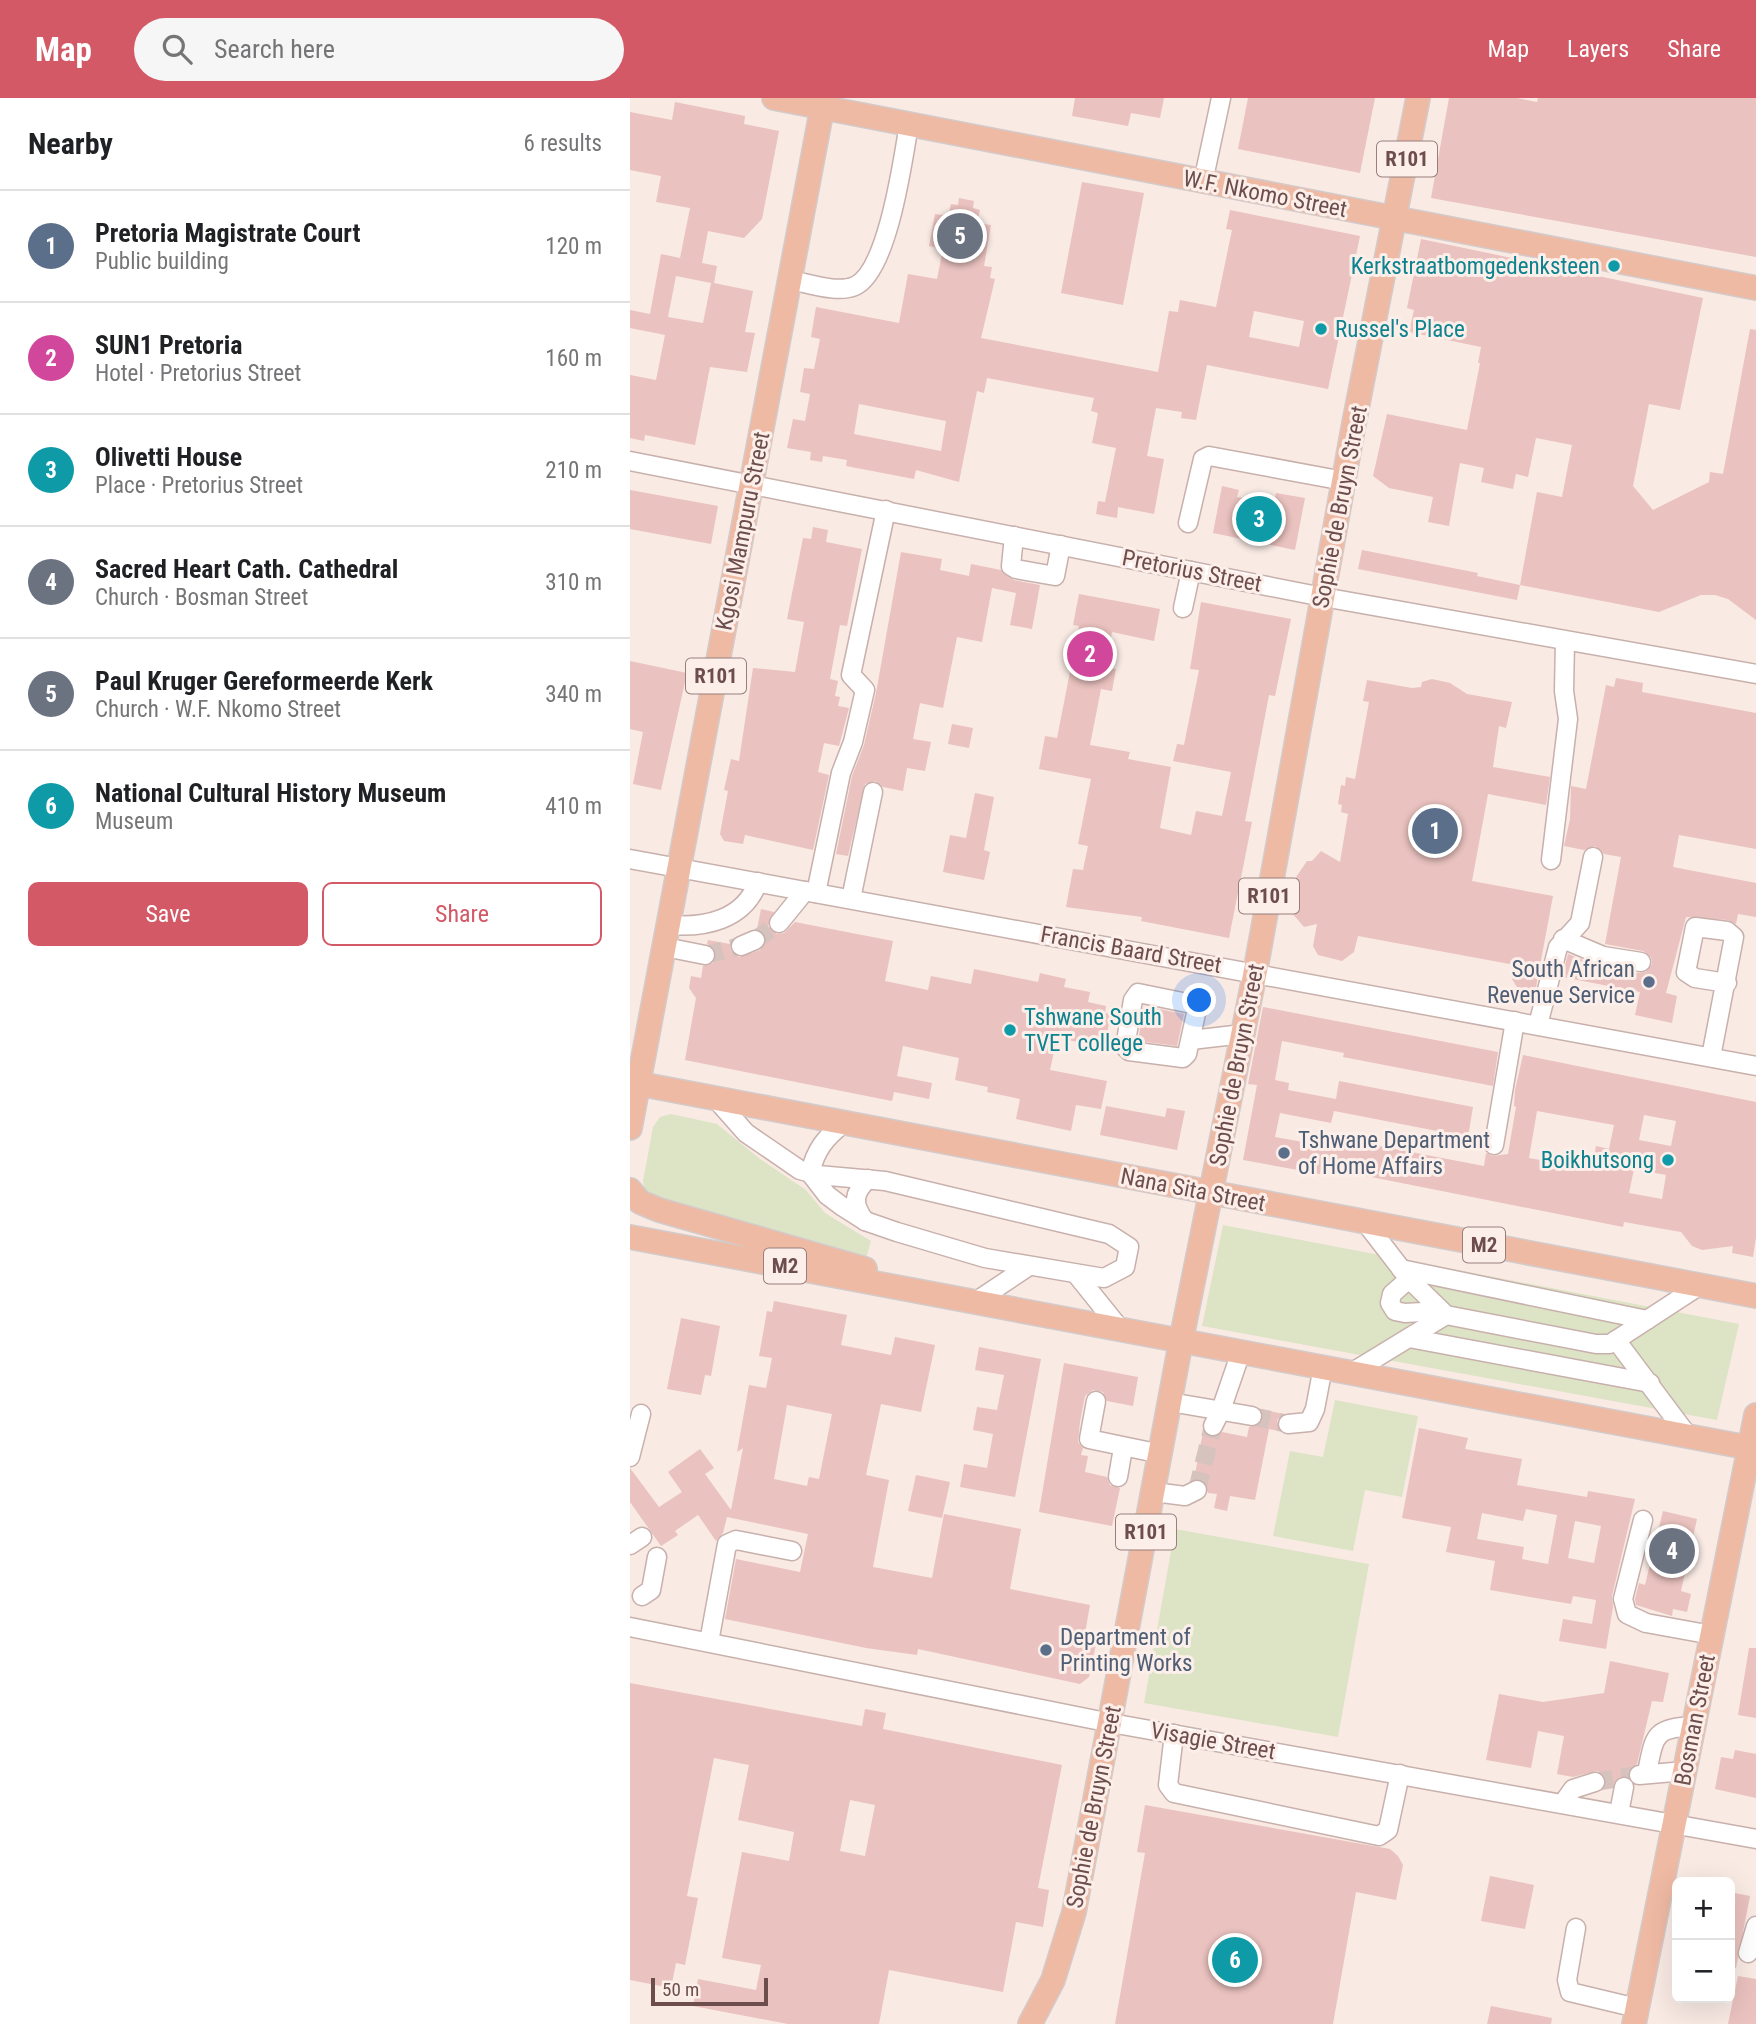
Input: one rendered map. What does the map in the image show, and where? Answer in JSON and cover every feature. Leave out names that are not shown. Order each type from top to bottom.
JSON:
[{"type":"main road","name":"W.F. Nkomo Street","points":[[774,98],[824,103],[909,124],[1756,288]]},
{"type":"main road","name":"Sophie de Bruyn Street","points":[[1030,2024],[1053,1980],[1066,1947],[1111,1723],[1181,1341],[1255,973],[1344,481],[1418,98]]},
{"type":"main road","name":"Kgosi Mampuru Street","points":[[630,1128],[634,1083],[667,936],[824,103]]},
{"type":"main road","name":"Nana Sita Street","points":[[634,1083],[1756,1296]]},
{"type":"main road","points":[[630,1191],[640,1202],[659,1210],[823,1256],[940,1296]]},
{"type":"main road","name":"M2","points":[[630,1237],[1753,1448]]},
{"type":"main road","name":"Bosman Street","points":[[1635,2016],[1712,1635],[1753,1448],[1756,1415]]},
{"type":"street","points":[[1203,181],[1221,98]]},
{"type":"street","points":[[790,280],[838,288],[853,287],[866,278],[889,219],[909,124]]},
{"type":"street","points":[[1188,523],[1203,458],[1209,456],[1344,481]]},
{"type":"street","name":"Pretorius Street","points":[[630,461],[1323,597],[1756,674]]},
{"type":"street","points":[[779,923],[811,892],[841,773],[853,742],[865,690],[851,675],[886,510]]},
{"type":"street","points":[[1014,536],[1011,566],[1055,576],[1061,545]]},
{"type":"street","points":[[1183,608],[1191,571]]},
{"type":"street","points":[[1551,860],[1569,719],[1564,691],[1565,641]]},
{"type":"street","points":[[851,899],[873,792]]},
{"type":"street","points":[[1538,1026],[1558,947],[1580,923],[1593,857]]},
{"type":"street","name":"Francis Baard Street","points":[[630,859],[1756,1066]]},
{"type":"street","points":[[667,936],[718,921],[747,901],[758,882]]},
{"type":"street","points":[[667,936],[705,955]]},
{"type":"street","points":[[1563,939],[1603,956],[1641,962]]},
{"type":"street","points":[[1711,1057],[1727,983]]},
{"type":"street","points":[[1135,995],[1192,1004],[1197,1009],[1198,1016],[1191,1040],[1187,1054],[1177,1059],[1125,1047],[1135,995]]},
{"type":"street","points":[[1494,1145],[1515,1021]]},
{"type":"street","points":[[1191,1040],[1243,1034]]},
{"type":"street","points":[[715,1098],[746,1133],[800,1170],[869,1178],[1109,1234],[1129,1247],[1125,1268],[1116,1275],[1104,1278],[985,1258],[864,1221],[827,1195],[810,1173]]},
{"type":"street","points":[[810,1173],[815,1152],[824,1138],[845,1123]]},
{"type":"street","points":[[864,1221],[856,1208],[855,1198],[858,1189],[869,1178]]},
{"type":"street","points":[[1365,1222],[1405,1274],[1444,1313]]},
{"type":"street","points":[[975,1302],[1030,1266]]},
{"type":"street","points":[[1076,1274],[1121,1330]]},
{"type":"street","points":[[1405,1274],[1392,1294],[1390,1303],[1395,1311],[1444,1313],[1606,1345],[1699,1286]]},
{"type":"street","points":[[1405,1274],[1647,1320]]},
{"type":"street","points":[[1350,1373],[1409,1338],[1444,1313]]},
{"type":"street","points":[[1409,1338],[1650,1382]]},
{"type":"street","points":[[1616,1340],[1688,1436]]},
{"type":"street","points":[[1217,1418],[1241,1352]]},
{"type":"street","points":[[1288,1424],[1308,1422],[1315,1409],[1323,1367]]},
{"type":"street","points":[[1096,1401],[1089,1439],[1161,1454]]},
{"type":"street","points":[[1170,1402],[1217,1418],[1252,1416]]},
{"type":"street","points":[[630,1457],[641,1414]]},
{"type":"street","points":[[1118,1477],[1123,1448]]},
{"type":"street","points":[[1154,1492],[1185,1496],[1197,1490]]},
{"type":"street","points":[[1643,1520],[1623,1599],[1627,1614],[1646,1623],[1712,1635]]},
{"type":"street","points":[[709,1642],[727,1544],[736,1540],[792,1551]]},
{"type":"street","points":[[642,1596],[652,1590],[657,1557]]},
{"type":"street","name":"Visagie Street","points":[[630,1627],[1111,1723],[1756,1839]]},
{"type":"street","points":[[1685,1771],[1643,1773],[1654,1740],[1660,1731],[1695,1726]]},
{"type":"street","points":[[1174,1734],[1168,1786],[1174,1793],[1379,1836],[1388,1830],[1400,1774]]},
{"type":"street","points":[[1563,1803],[1573,1789],[1595,1782]]},
{"type":"street","points":[[1619,1813],[1624,1787]]},
{"type":"street","points":[[1748,1953],[1756,1926]]},
{"type":"street","points":[[1576,1928],[1567,1980],[1570,1992],[1635,2016]]},
{"type":"green space","points":[[671,1114],[717,1124],[760,1159],[806,1190],[825,1213],[871,1241],[865,1262],[652,1195],[644,1190],[643,1181],[653,1127],[660,1117]]},
{"type":"green space","points":[[1223,1225],[1739,1324],[1717,1420],[1202,1326]]},
{"type":"green space","points":[[1335,1400],[1418,1416],[1402,1497],[1365,1490],[1353,1551],[1273,1536],[1290,1451],[1323,1457]]},
{"type":"green space","points":[[1175,1529],[1369,1564],[1338,1737],[1144,1703]]},
{"type":"building","points":[[1075,98],[1164,98],[1160,118],[1131,113],[1128,126],[1072,116]]},
{"type":"building","points":[[1248,98],[1375,98],[1360,173],[1238,149]]},
{"type":"building","points":[[1449,98],[1517,98],[1537,102],[1538,98],[1756,98],[1756,257],[1431,198]]},
{"type":"building","points":[[675,102],[745,116],[744,124],[779,131],[762,219],[744,238],[708,231],[702,263],[717,266],[714,283],[753,291],[745,332],[755,333],[747,372],[710,367],[695,445],[645,435],[644,441],[630,438],[630,375],[656,380],[665,335],[630,328],[630,310],[650,314],[661,254],[680,258],[690,208],[656,202],[661,176],[630,170],[630,112],[672,120]],"holes":[[[676,276],[711,283],[703,323],[668,317]]]},
{"type":"building","points":[[1082,182],[1144,193],[1123,305],[1061,293]]},
{"type":"building","points":[[959,198],[974,201],[973,208],[980,210],[977,223],[991,225],[984,266],[992,267],[990,278],[995,279],[981,338],[1158,372],[1169,311],[1178,312],[1180,300],[1216,307],[1232,230],[1226,229],[1230,210],[1360,236],[1328,389],[1207,365],[1196,420],[1181,418],[1182,412],[1156,408],[1147,456],[1164,459],[1154,514],[1118,507],[1117,518],[1096,514],[1098,501],[1105,502],[1116,448],[1092,443],[1098,413],[1091,411],[1094,398],[987,378],[984,393],[977,391],[959,482],[916,470],[914,479],[846,466],[847,460],[823,456],[822,462],[810,460],[811,452],[787,448],[793,419],[805,421],[810,394],[800,392],[804,368],[814,369],[820,339],[811,337],[816,307],[899,323],[908,274],[937,279],[943,249],[929,246],[935,214],[948,216],[951,204],[958,205]],"holes":[[[1254,311],[1304,321],[1299,347],[1249,337]],[[859,404],[946,421],[941,451],[854,434]]]},
{"type":"building","points":[[1421,239],[1703,298],[1680,410],[1649,404],[1633,486],[1653,510],[1709,482],[1710,472],[1723,474],[1750,329],[1756,330],[1756,620],[1728,599],[1715,595],[1701,595],[1659,612],[1520,585],[1537,492],[1562,497],[1572,445],[1536,438],[1528,477],[1516,474],[1513,489],[1481,482],[1484,468],[1460,463],[1449,526],[1428,522],[1433,497],[1389,488],[1373,476],[1387,414],[1467,430],[1481,347],[1409,332],[1414,310],[1407,308]]},
{"type":"building","points":[[1222,486],[1239,490],[1237,497],[1274,504],[1276,493],[1305,498],[1295,550],[1213,533]]},
{"type":"building","points":[[630,490],[718,506],[711,544],[630,529]]},
{"type":"building","points":[[813,527],[828,530],[826,542],[862,549],[847,626],[840,625],[830,679],[838,681],[835,696],[840,697],[838,706],[849,708],[839,746],[824,743],[818,772],[829,775],[813,850],[745,835],[743,844],[724,841],[720,834],[728,791],[724,790],[731,759],[739,761],[753,668],[795,672],[804,622],[787,619],[803,538],[811,539]]},
{"type":"building","points":[[1362,550],[1478,573],[1477,576],[1520,585],[1517,600],[1358,569]]},
{"type":"building","points":[[901,552],[942,559],[940,570],[969,576],[971,564],[1001,570],[1014,580],[1040,585],[1032,629],[1010,625],[1016,593],[992,588],[982,642],[957,637],[943,708],[920,703],[913,739],[931,742],[925,771],[907,768],[903,791],[883,787],[875,781],[865,784],[848,856],[836,854],[852,776],[864,745],[876,693]]},
{"type":"building","points":[[1079,594],[1160,609],[1154,641],[1112,632],[1105,667],[1116,669],[1112,691],[1101,689],[1090,745],[1130,752],[1128,759],[1171,767],[1160,828],[1191,835],[1196,811],[1222,816],[1231,772],[1173,761],[1177,744],[1184,745],[1199,670],[1190,669],[1201,602],[1291,619],[1275,696],[1269,695],[1245,821],[1252,822],[1229,938],[1141,921],[1142,917],[1066,907],[1073,869],[1083,870],[1088,846],[1078,844],[1091,779],[1039,769],[1045,736],[1057,738],[1079,626],[1073,625]]},
{"type":"building","points":[[630,661],[687,673],[661,790],[633,784],[643,732],[630,729]]},
{"type":"building","points":[[1616,678],[1643,683],[1642,692],[1756,713],[1756,849],[1679,835],[1673,867],[1756,883],[1756,917],[1738,914],[1736,924],[1728,920],[1686,917],[1666,993],[1677,996],[1672,1023],[1635,1015],[1640,992],[1562,977],[1568,954],[1601,967],[1639,973],[1646,972],[1652,964],[1651,957],[1643,951],[1605,944],[1621,857],[1604,854],[1595,846],[1584,850],[1564,846],[1570,819],[1571,786],[1586,789],[1606,685],[1614,687]]},
{"type":"building","points":[[1432,679],[1450,683],[1467,694],[1512,702],[1506,728],[1499,726],[1493,767],[1550,777],[1546,805],[1488,794],[1472,881],[1553,896],[1536,987],[1532,990],[1517,987],[1512,979],[1515,965],[1358,936],[1354,952],[1342,961],[1318,955],[1313,946],[1317,924],[1304,927],[1292,913],[1293,906],[1289,899],[1292,883],[1307,861],[1312,861],[1321,851],[1340,862],[1348,814],[1341,812],[1342,805],[1338,804],[1341,785],[1345,786],[1346,777],[1355,779],[1369,702],[1363,701],[1367,680],[1412,688],[1421,687],[1422,682]]},
{"type":"building","points":[[952,724],[973,728],[969,748],[948,744]]},
{"type":"building","points":[[975,793],[994,797],[984,850],[990,852],[984,880],[943,872],[950,835],[966,838]]},
{"type":"building","points":[[761,909],[774,912],[768,926],[777,934],[784,933],[795,922],[893,941],[885,981],[928,990],[931,976],[971,984],[974,969],[1038,982],[1040,973],[1066,979],[1064,987],[1090,992],[1088,1002],[1106,1006],[1105,1013],[1111,1014],[1104,1047],[1057,1038],[1050,1070],[1107,1081],[1101,1109],[1076,1105],[1071,1131],[1016,1119],[1020,1099],[987,1092],[988,1087],[955,1080],[959,1058],[903,1046],[897,1076],[932,1083],[929,1099],[894,1092],[892,1101],[685,1060],[696,998],[689,988],[691,976],[701,978],[703,966],[713,963],[716,957],[713,947],[707,944],[708,940],[730,944],[731,951],[739,957],[760,950],[766,941],[762,931],[757,929]]},
{"type":"building","points":[[1144,1006],[1184,1014],[1177,1046],[1138,1041]]},
{"type":"building","points":[[1263,1007],[1498,1052],[1493,1086],[1343,1057],[1344,1053],[1282,1041],[1275,1080],[1289,1083],[1288,1090],[1336,1099],[1339,1081],[1473,1107],[1468,1137],[1334,1111],[1331,1123],[1280,1113],[1275,1137],[1325,1146],[1327,1136],[1484,1166],[1486,1153],[1493,1156],[1508,1154],[1516,1107],[1515,1090],[1523,1055],[1756,1102],[1756,1237],[1753,1257],[1732,1253],[1733,1246],[1702,1250],[1692,1246],[1681,1232],[1624,1222],[1623,1227],[1321,1167],[1320,1174],[1243,1160],[1257,1085],[1248,1084]],"holes":[[[1537,1111],[1614,1125],[1609,1149],[1596,1146],[1592,1169],[1529,1158]],[[1644,1115],[1676,1121],[1671,1146],[1639,1140]],[[1634,1169],[1666,1175],[1662,1199],[1629,1193]]]},
{"type":"building","points":[[1106,1106],[1165,1117],[1167,1108],[1185,1111],[1177,1150],[1100,1135]]},
{"type":"building","points":[[774,1301],[847,1315],[841,1345],[891,1355],[895,1337],[935,1345],[921,1412],[881,1404],[866,1475],[889,1480],[873,1567],[932,1578],[944,1514],[1021,1529],[1010,1589],[1090,1605],[1085,1633],[1098,1635],[1089,1677],[1080,1684],[918,1649],[917,1655],[866,1648],[725,1619],[736,1559],[800,1572],[808,1534],[727,1517],[723,1533],[716,1541],[698,1515],[675,1531],[678,1535],[661,1546],[630,1502],[630,1468],[659,1507],[682,1492],[668,1472],[700,1449],[714,1468],[705,1474],[731,1510],[743,1448],[737,1452],[749,1385],[766,1388],[772,1358],[759,1356],[767,1311],[772,1312]],"holes":[[[787,1405],[832,1414],[819,1479],[809,1477],[807,1486],[774,1479]]]},
{"type":"building","points":[[681,1318],[720,1326],[711,1376],[705,1375],[701,1395],[667,1389]]},
{"type":"building","points":[[979,1347],[1041,1359],[1015,1497],[960,1487],[964,1464],[987,1468],[993,1434],[973,1430],[977,1407],[997,1410],[1004,1375],[975,1370]]},
{"type":"building","points":[[1064,1363],[1138,1377],[1133,1406],[1107,1401],[1103,1392],[1093,1390],[1085,1396],[1080,1422],[1078,1442],[1083,1448],[1081,1455],[1088,1456],[1085,1472],[1107,1477],[1110,1485],[1120,1488],[1112,1526],[1039,1512]]},
{"type":"building","points":[[1261,1409],[1283,1414],[1277,1420],[1279,1431],[1269,1429],[1255,1500],[1230,1496],[1227,1511],[1214,1508],[1217,1494],[1208,1493],[1203,1480],[1194,1479],[1203,1432],[1213,1437],[1222,1432],[1247,1437],[1249,1427],[1261,1423]]},
{"type":"building","points":[[1419,1428],[1468,1438],[1465,1449],[1522,1459],[1517,1485],[1587,1497],[1588,1491],[1635,1499],[1612,1596],[1613,1607],[1606,1649],[1559,1641],[1563,1619],[1592,1624],[1596,1600],[1573,1596],[1571,1604],[1490,1590],[1495,1561],[1446,1552],[1451,1527],[1402,1518]],"holes":[[[1526,1509],[1557,1515],[1548,1564],[1522,1559],[1524,1547],[1477,1539],[1482,1513],[1523,1521]],[[1575,1521],[1601,1526],[1594,1563],[1568,1558]]]},
{"type":"building","points":[[916,1475],[950,1482],[942,1518],[908,1511]]},
{"type":"building","points":[[1663,1511],[1697,1519],[1681,1591],[1691,1594],[1687,1612],[1673,1609],[1672,1616],[1636,1605],[1635,1599],[1639,1583],[1645,1585]]},
{"type":"building","points":[[1749,1648],[1756,1648],[1756,1718],[1738,1715]]},
{"type":"building","points":[[1610,1661],[1669,1673],[1663,1702],[1652,1701],[1637,1764],[1629,1770],[1628,1777],[1620,1777],[1613,1785],[1606,1784],[1603,1774],[1597,1771],[1573,1777],[1557,1774],[1564,1736],[1538,1731],[1531,1768],[1486,1760],[1499,1694],[1543,1702],[1604,1693]]},
{"type":"building","points":[[630,1683],[862,1726],[865,1709],[886,1713],[883,1729],[1062,1765],[1038,1888],[1049,1890],[1043,1927],[1016,1922],[1003,1992],[889,1970],[879,2024],[788,2024],[693,2006],[698,1979],[756,1990],[761,1965],[722,1958],[742,1852],[789,1861],[794,1832],[738,1820],[749,1765],[714,1758],[687,1896],[698,1898],[685,1965],[676,1963],[671,1988],[630,1980]],"holes":[[[850,1800],[875,1805],[865,1856],[840,1851]]]},
{"type":"building","points":[[1735,1750],[1756,1754],[1756,1798],[1715,1789],[1721,1757],[1733,1759]]},
{"type":"building","points":[[1145,1805],[1390,1849],[1398,1856],[1403,1865],[1396,1900],[1356,1892],[1333,2024],[1115,2024],[1145,1853],[1137,1852]]},
{"type":"building","points":[[1490,1876],[1534,1885],[1525,1929],[1481,1921]]},
{"type":"building","points":[[1735,1893],[1750,1896],[1735,1968]]},
{"type":"building","points":[[1738,1976],[1756,1979],[1756,2024],[1728,2024],[1732,2003],[1735,2003]]},
{"type":"building","points":[[1491,2006],[1552,2018],[1551,2024],[1487,2024]]},
{"type":"tunnel","points":[[755,940],[779,923]]},
{"type":"tunnel","points":[[705,955],[741,946]]},
{"type":"tunnel","points":[[1252,1416],[1288,1424]]},
{"type":"tunnel","points":[[1197,1490],[1213,1426]]},
{"type":"tunnel","points":[[1595,1782],[1639,1775]]},
{"type":"place","name":"Paul Kruger Gereformeerde Kerk","points":[[960,236]]},
{"type":"place","name":"Kerkstraatbomgedenksteen","points":[[1614,266]]},
{"type":"place","name":"Russel's Place","points":[[1321,329]]},
{"type":"place","name":"Olivetti House","points":[[1259,519]]},
{"type":"place","name":"SUN1 Pretoria","points":[[1090,654]]},
{"type":"place","name":"Pretoria Magistrate Court","points":[[1435,831]]},
{"type":"place","name":"South African Revenue Service","points":[[1649,982]]},
{"type":"place","name":"Tshwane South TVET college","points":[[1010,1030]]},
{"type":"place","name":"Tshwane Department of Home Affairs","points":[[1284,1153]]},
{"type":"place","name":"Boikhutsong","points":[[1668,1160]]},
{"type":"place","name":"Sacred Heart Cath. Cathedral","points":[[1672,1551]]},
{"type":"place","name":"Department of Printing Works","points":[[1046,1650]]},
{"type":"place","name":"National Cultural History Museum","points":[[1235,1960]]}]
